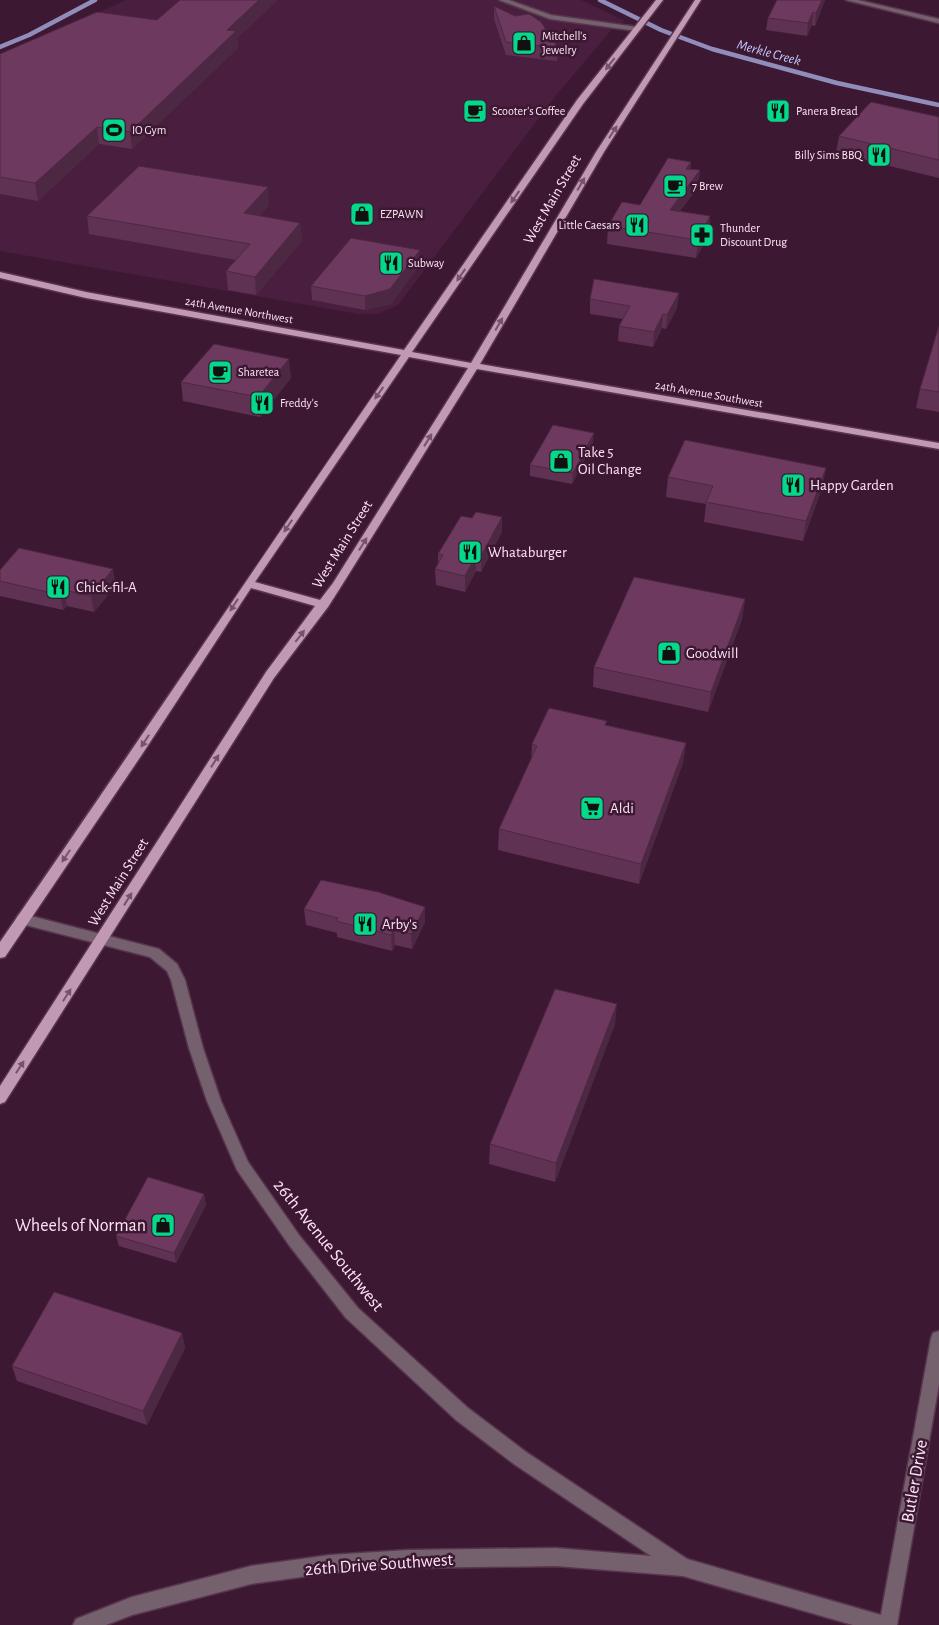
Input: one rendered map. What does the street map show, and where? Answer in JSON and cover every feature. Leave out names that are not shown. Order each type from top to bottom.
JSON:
[{"type":"main road","name":"West Main Street","points":[[0,953],[139,750],[248,584],[580,102],[660,0]]},
{"type":"main road","name":"West Main Street","points":[[0,1098],[270,675],[324,605],[474,366],[600,152],[698,0]]},
{"type":"main road","name":"24th Avenue Northwest","points":[[0,275],[86,295],[474,366]]},
{"type":"main road","name":"24th Avenue Southwest","points":[[474,366],[939,446]]},
{"type":"main road","points":[[248,584],[324,605]]},
{"type":"street","points":[[502,0],[550,17],[638,28]]},
{"type":"street","points":[[849,0],[939,21]]},
{"type":"street","name":"26th Avenue Southwest","points":[[23,919],[154,953],[172,968],[178,980],[196,1048],[214,1101],[242,1166],[294,1240],[352,1313],[469,1420],[520,1458],[683,1567]]},
{"type":"street","name":"Butler Drive","points":[[888,1625],[939,1338]]},
{"type":"street","name":"26th Drive Southwest","points":[[82,1625],[132,1606],[251,1575],[330,1564],[408,1559],[556,1557],[683,1567]]},
{"type":"street","points":[[683,1567],[884,1625]]},
{"type":"shaded area","points":[[126,0],[581,0],[625,21],[613,28],[554,98],[398,305],[377,314],[358,314],[0,251],[0,57]]},
{"type":"building","points":[[180,0],[259,0],[227,30],[236,31],[130,132],[97,127],[35,183],[0,177],[0,54],[97,12],[157,20]]},
{"type":"building","points":[[777,0],[822,0],[816,13],[813,12],[808,23],[768,18]]},
{"type":"building","points":[[494,6],[515,16],[529,14],[541,22],[558,48],[506,42]]},
{"type":"building","points":[[871,102],[939,117],[939,160],[839,136]]},
{"type":"building","points":[[668,158],[691,162],[686,169],[700,170],[670,210],[710,216],[698,240],[608,226],[622,202],[640,205]]},
{"type":"building","points":[[139,166],[268,187],[244,213],[300,223],[255,277],[226,271],[250,244],[87,216]]},
{"type":"building","points":[[351,238],[420,250],[390,289],[365,296],[311,286]]},
{"type":"building","points":[[594,279],[679,293],[667,315],[663,314],[654,332],[619,326],[630,306],[590,299]]},
{"type":"building","points":[[939,326],[939,392],[920,389]]},
{"type":"building","points":[[214,344],[289,359],[258,397],[181,382]]},
{"type":"building","name":"Take 5 Oil Change","points":[[553,425],[594,433],[573,473],[530,465]]},
{"type":"building","points":[[685,440],[826,468],[806,521],[706,502],[713,486],[668,477]]},
{"type":"building","points":[[476,512],[502,517],[481,556],[476,555],[465,576],[435,569],[443,555],[438,554],[461,516],[472,518]]},
{"type":"building","points":[[19,548],[113,569],[91,596],[64,590],[60,595],[0,581],[0,570]]},
{"type":"building","name":"Goodwill","points":[[634,577],[745,599],[711,692],[594,667]]},
{"type":"building","name":"Aldi","points":[[549,708],[607,721],[605,725],[686,743],[641,864],[499,829],[537,746],[532,744]]},
{"type":"building","points":[[321,880],[378,892],[425,907],[411,934],[394,930],[391,935],[336,921],[338,918],[304,909]]},
{"type":"building","points":[[555,989],[617,1004],[556,1163],[490,1144]]},
{"type":"building","name":"Wheels of Norman","points":[[148,1177],[204,1194],[174,1253],[116,1236]]},
{"type":"building","points":[[54,1292],[182,1333],[143,1411],[12,1366]]},
{"type":"waterway","points":[[0,47],[29,35],[95,0]]},
{"type":"waterway","name":"Merkle Creek","points":[[600,0],[661,30],[712,49],[837,83],[939,105]]},
{"type":"place","name":"Mitchell's Jewelry","points":[[524,43]]},
{"type":"place","name":"Scooter's Coffee","points":[[475,111]]},
{"type":"place","name":"Panera Bread","points":[[778,111]]},
{"type":"place","name":"IO Gym","points":[[114,130]]},
{"type":"place","name":"Billy Sims BBQ","points":[[879,155]]},
{"type":"place","name":"7 Brew","points":[[675,186]]},
{"type":"place","name":"EZPAWN","points":[[362,214]]},
{"type":"place","name":"Little Caesars","points":[[637,225]]},
{"type":"place","name":"Thunder Discount Drug","points":[[702,235]]},
{"type":"place","name":"Subway","points":[[391,263]]},
{"type":"place","name":"Sharetea","points":[[220,372]]},
{"type":"place","name":"Freddy's","points":[[262,403]]},
{"type":"place","name":"Take 5 Oil Change","points":[[561,461]]},
{"type":"place","name":"Happy Garden","points":[[793,485]]},
{"type":"place","name":"Whataburger","points":[[470,552]]},
{"type":"place","name":"Chick-fil-A","points":[[58,587]]},
{"type":"place","name":"Goodwill","points":[[669,653]]},
{"type":"place","name":"Aldi","points":[[592,808]]},
{"type":"place","name":"Arby's","points":[[365,924]]},
{"type":"place","name":"Wheels of Norman","points":[[163,1225]]}]
